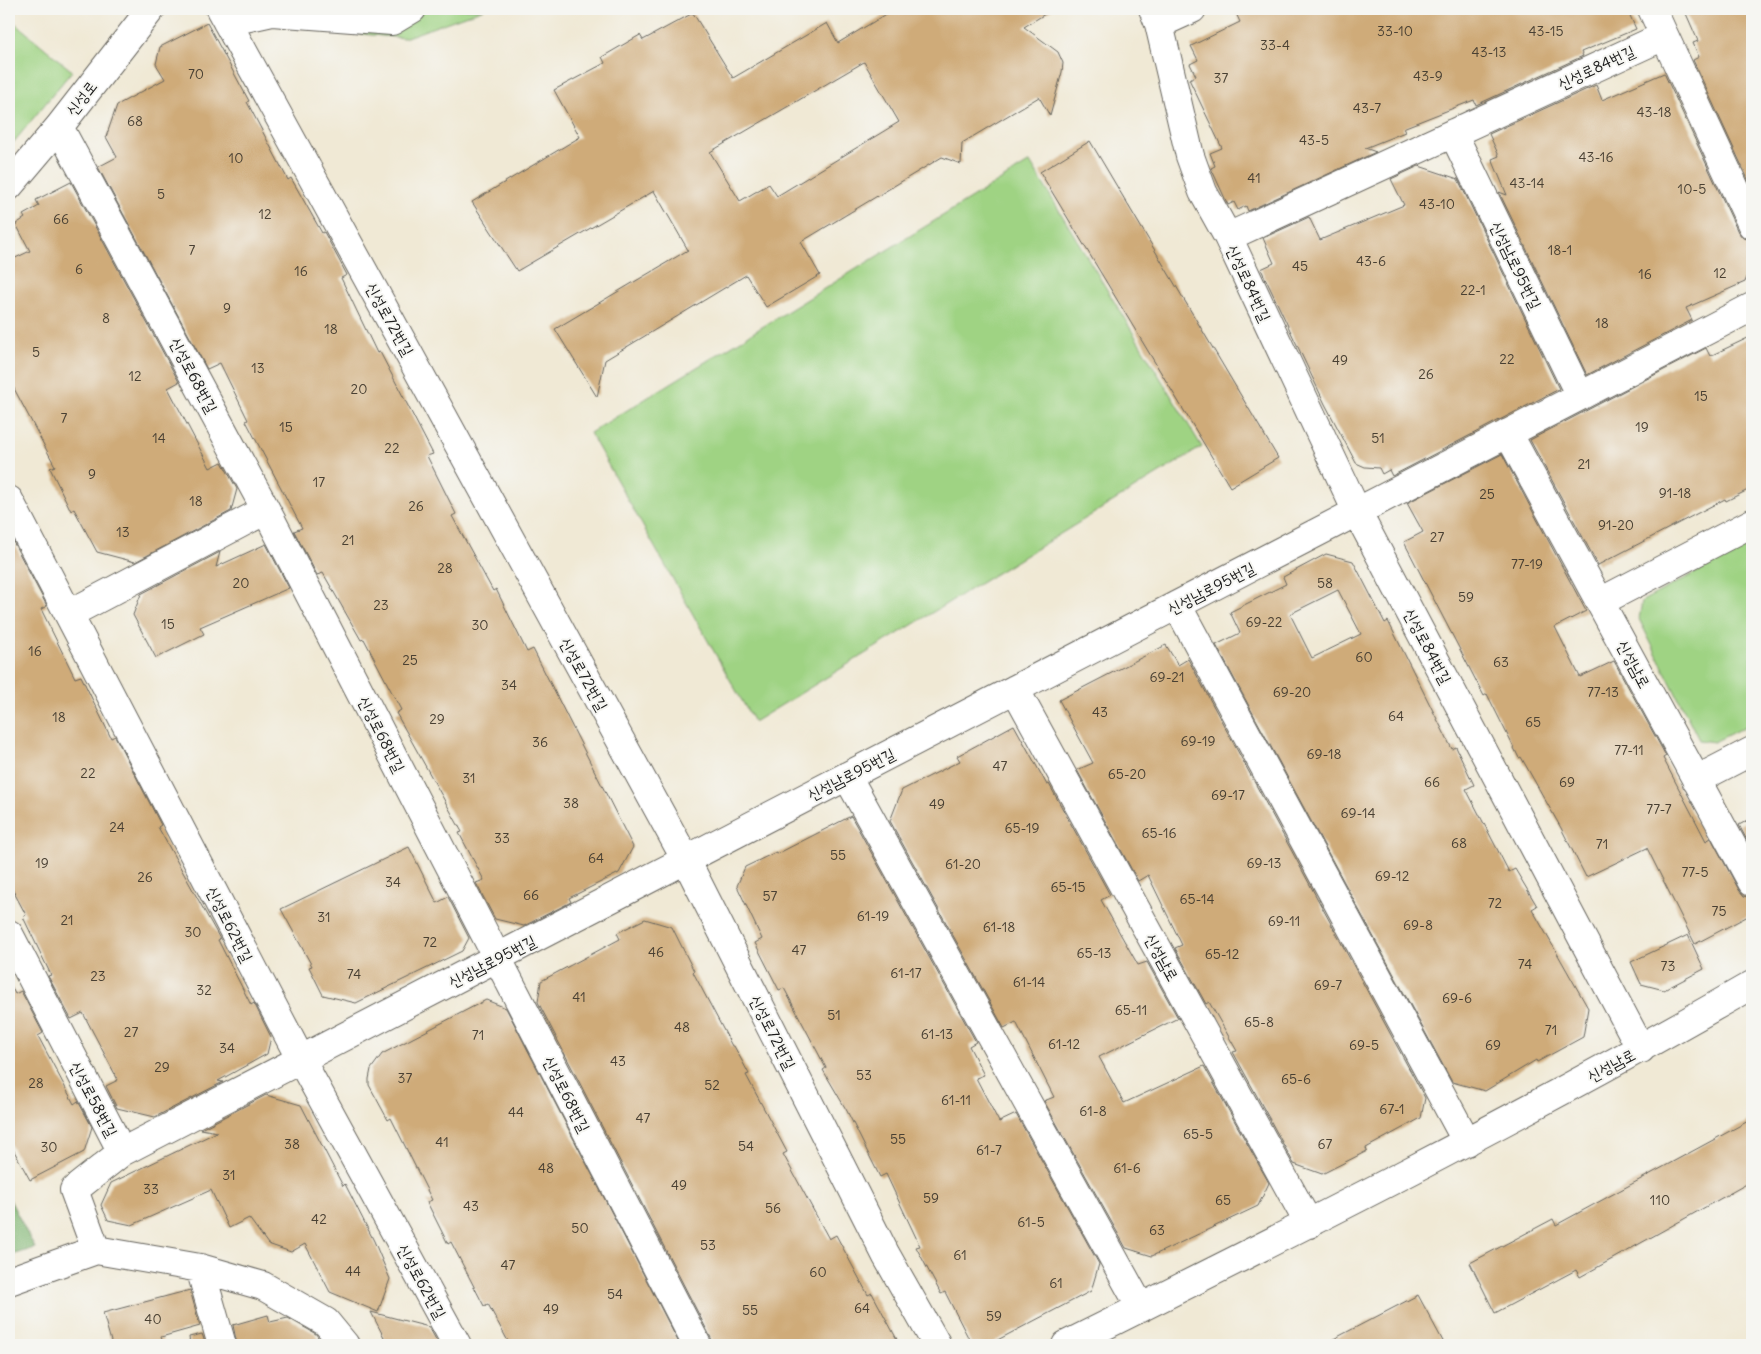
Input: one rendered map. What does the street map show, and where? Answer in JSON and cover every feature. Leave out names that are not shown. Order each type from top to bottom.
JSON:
[{"type":"street","name":"신성로","points":[[9,186],[59,127],[151,9]]},
{"type":"street","points":[[224,15],[272,12],[392,21],[412,9]]},
{"type":"street","name":"신성로84번길","points":[[1192,9],[1156,16],[1190,156],[1203,192],[1228,237],[1357,512],[1641,1049]]},
{"type":"street","points":[[1652,9],[1752,225]]},
{"type":"street","name":"신성로72번길","points":[[224,15],[686,860],[886,1255],[937,1345]]},
{"type":"street","name":"신성로84번길","points":[[1228,237],[1664,36]]},
{"type":"street","name":"신성로68번길","points":[[59,127],[266,510],[697,1345]]},
{"type":"street","name":"신성남로95번길","points":[[1452,133],[1580,396]]},
{"type":"street","name":"신성남로95번길","points":[[122,1152],[1752,306]]},
{"type":"street","name":"신성남로","points":[[1508,433],[1752,882]]},
{"type":"street","name":"신성로62번길","points":[[9,500],[300,1060],[457,1345]]},
{"type":"street","points":[[69,614],[266,510]]},
{"type":"street","points":[[1600,602],[1752,523]]},
{"type":"street","points":[[1177,605],[1467,1142]]},
{"type":"street","name":"신성남로","points":[[1015,689],[1309,1224]]},
{"type":"street","points":[[1696,780],[1752,751]]},
{"type":"street","points":[[847,776],[1141,1308]]},
{"type":"street","name":"신성로58번길","points":[[9,934],[122,1152],[74,1190],[96,1250]]},
{"type":"street","name":"신성남로","points":[[1066,1345],[1309,1224],[1467,1142],[1641,1049],[1752,985]]},
{"type":"street","points":[[9,1281],[96,1250],[200,1268],[263,1286],[326,1322],[345,1345]]},
{"type":"street","points":[[200,1268],[222,1345]]},
{"type":"green space","points":[[425,9],[484,9],[404,38],[319,30],[399,26]]},
{"type":"green space","points":[[9,18],[72,71],[9,148]]},
{"type":"green space","points":[[1030,162],[1202,447],[754,722],[590,433]]},
{"type":"green space","points":[[1752,543],[1752,723],[1714,742],[1699,740],[1639,619],[1642,601]]},
{"type":"green space","points":[[9,1198],[35,1248],[9,1256]]},
{"type":"building","points":[[895,9],[1053,9],[1024,27],[1058,52],[1063,63],[1050,116],[1039,97],[962,143],[961,164],[942,157],[801,242],[820,275],[766,307],[746,275],[605,360],[597,397],[555,329],[688,250],[654,191],[517,271],[472,202],[580,137],[554,90],[605,63],[602,57],[640,35],[643,40],[693,13],[733,78],[827,23],[838,43]],"holes":[[[864,62],[899,122],[777,196],[769,184],[740,201],[710,152]]]},
{"type":"building","points":[[1234,9],[1627,9],[1636,29],[1581,52],[1583,56],[1476,105],[1474,100],[1403,128],[1405,132],[1365,148],[1376,152],[1248,211],[1246,206],[1238,210],[1234,202],[1228,205],[1211,168],[1215,166],[1210,153],[1222,148],[1189,79],[1196,76],[1190,64],[1198,60],[1191,46],[1240,22]]},
{"type":"building","points":[[1684,9],[1752,9],[1752,188],[1693,60],[1699,57],[1693,43],[1698,41]]},
{"type":"building","points":[[207,23],[249,101],[247,102],[288,180],[291,178],[322,233],[324,232],[347,275],[341,278],[377,353],[380,352],[433,454],[427,456],[456,514],[452,516],[493,591],[496,589],[527,652],[533,649],[633,847],[619,873],[569,898],[571,902],[524,926],[495,919],[476,883],[484,880],[459,833],[462,832],[396,713],[401,710],[364,639],[361,640],[323,573],[317,575],[294,531],[302,528],[246,421],[248,420],[220,363],[207,369],[98,167],[117,157],[106,137],[117,105],[165,79],[156,64],[160,47]]},
{"type":"building","points":[[1664,73],[1738,232],[1743,238],[1752,240],[1752,265],[1745,282],[1686,308],[1692,320],[1587,375],[1499,192],[1507,195],[1492,159],[1499,156],[1489,134],[1596,85],[1602,100]]},
{"type":"building","points":[[1090,141],[1278,458],[1230,487],[1040,172]]},
{"type":"building","points":[[1419,166],[1458,179],[1559,389],[1392,476],[1389,470],[1382,474],[1379,468],[1365,467],[1356,463],[1325,404],[1261,269],[1274,263],[1263,238],[1309,217],[1320,240],[1404,205],[1391,179]]},
{"type":"building","points":[[71,182],[179,382],[168,388],[210,468],[222,462],[237,489],[231,511],[135,562],[97,552],[74,509],[71,511],[50,468],[55,466],[9,379],[9,261],[30,251],[16,224],[25,218],[23,215],[39,206],[36,200]]},
{"type":"building","points":[[1752,336],[1752,488],[1726,501],[1725,499],[1598,565],[1530,440],[1706,348],[1710,356]]},
{"type":"building","points":[[1502,454],[1586,611],[1555,627],[1580,677],[1614,661],[1666,756],[1663,758],[1706,841],[1711,838],[1739,890],[1744,896],[1752,898],[1752,914],[1695,944],[1647,848],[1586,877],[1561,828],[1521,757],[1519,758],[1487,694],[1484,696],[1404,542],[1423,532],[1407,503]]},
{"type":"building","points":[[9,534],[47,606],[41,609],[75,678],[81,676],[111,738],[115,736],[161,825],[158,827],[220,939],[218,940],[251,1005],[254,1003],[271,1037],[267,1054],[218,1081],[223,1082],[155,1117],[117,1108],[106,1086],[118,1080],[83,1013],[71,1019],[48,976],[51,975],[23,917],[26,915],[9,883]]},
{"type":"building","points":[[266,544],[289,588],[200,627],[204,634],[156,658],[133,615],[141,594],[220,552],[216,567]]},
{"type":"building","points":[[1326,554],[1353,561],[1385,623],[1388,621],[1452,749],[1456,747],[1474,785],[1466,789],[1509,872],[1515,869],[1537,906],[1532,909],[1588,1008],[1583,1037],[1537,1062],[1536,1060],[1485,1091],[1452,1082],[1216,645],[1240,633],[1230,612],[1286,584],[1283,577]],"holes":[[[1338,590],[1361,634],[1312,658],[1290,614]]]},
{"type":"building","points":[[1166,645],[1178,665],[1188,659],[1425,1098],[1421,1118],[1366,1148],[1367,1151],[1322,1174],[1294,1164],[1233,1052],[1237,1051],[1209,1002],[1206,1004],[1175,948],[1182,945],[1148,875],[1138,881],[1077,770],[1093,763],[1059,700]]},
{"type":"building","points":[[1014,725],[1110,895],[1101,900],[1138,965],[1147,962],[1178,1018],[1099,1057],[1124,1103],[1204,1066],[1269,1183],[1258,1206],[1152,1256],[1126,1248],[1044,1101],[1054,1097],[1016,1022],[1004,1028],[890,821],[902,790],[960,761],[957,756]]},
{"type":"building","points":[[851,816],[976,1042],[969,1046],[984,1075],[976,1078],[999,1122],[1016,1114],[1099,1264],[1091,1291],[988,1345],[971,1343],[945,1292],[941,1294],[916,1247],[920,1246],[886,1174],[880,1177],[847,1111],[823,1070],[826,1068],[784,988],[779,990],[755,943],[762,939],[737,886],[745,867],[776,852],[777,854]]},
{"type":"building","points":[[1752,818],[1752,850],[1739,825]]},
{"type":"building","points":[[409,847],[437,903],[448,897],[469,938],[462,951],[356,1003],[323,995],[309,967],[312,966],[281,909]]},
{"type":"building","points":[[645,919],[672,927],[693,972],[749,1074],[746,1075],[787,1152],[783,1154],[829,1239],[836,1235],[868,1295],[872,1293],[900,1345],[713,1345],[538,1002],[541,981],[620,939],[617,933]]},
{"type":"building","points":[[1688,935],[1704,969],[1664,990],[1641,984],[1631,962]]},
{"type":"building","points":[[9,982],[15,994],[21,991],[43,1033],[38,1036],[74,1104],[78,1101],[92,1127],[84,1152],[30,1180],[9,1142]]},
{"type":"building","points":[[486,1000],[506,1008],[680,1345],[510,1345],[488,1304],[484,1306],[451,1242],[448,1244],[427,1202],[432,1200],[391,1118],[388,1120],[369,1085],[369,1079],[371,1069],[382,1054]]},
{"type":"building","points":[[266,1095],[301,1105],[343,1186],[345,1184],[374,1241],[390,1279],[378,1312],[330,1292],[305,1244],[291,1252],[268,1244],[249,1218],[229,1228],[211,1190],[132,1225],[108,1220],[101,1205],[111,1183],[217,1132],[201,1129]]},
{"type":"building","points":[[1752,1119],[1752,1181],[1580,1277],[1576,1270],[1495,1313],[1470,1263],[1553,1219],[1556,1225]]},
{"type":"building","points":[[190,1290],[200,1326],[161,1337],[164,1345],[112,1345],[103,1313]]},
{"type":"building","points":[[1418,1295],[1445,1345],[1322,1345]]},
{"type":"building","points":[[371,1312],[429,1327],[439,1345],[388,1345]]},
{"type":"building","points":[[268,1315],[270,1322],[288,1318],[316,1334],[323,1345],[237,1345],[233,1325]]},
{"type":"building","points":[[202,1334],[206,1345],[190,1345],[189,1337]]}]
